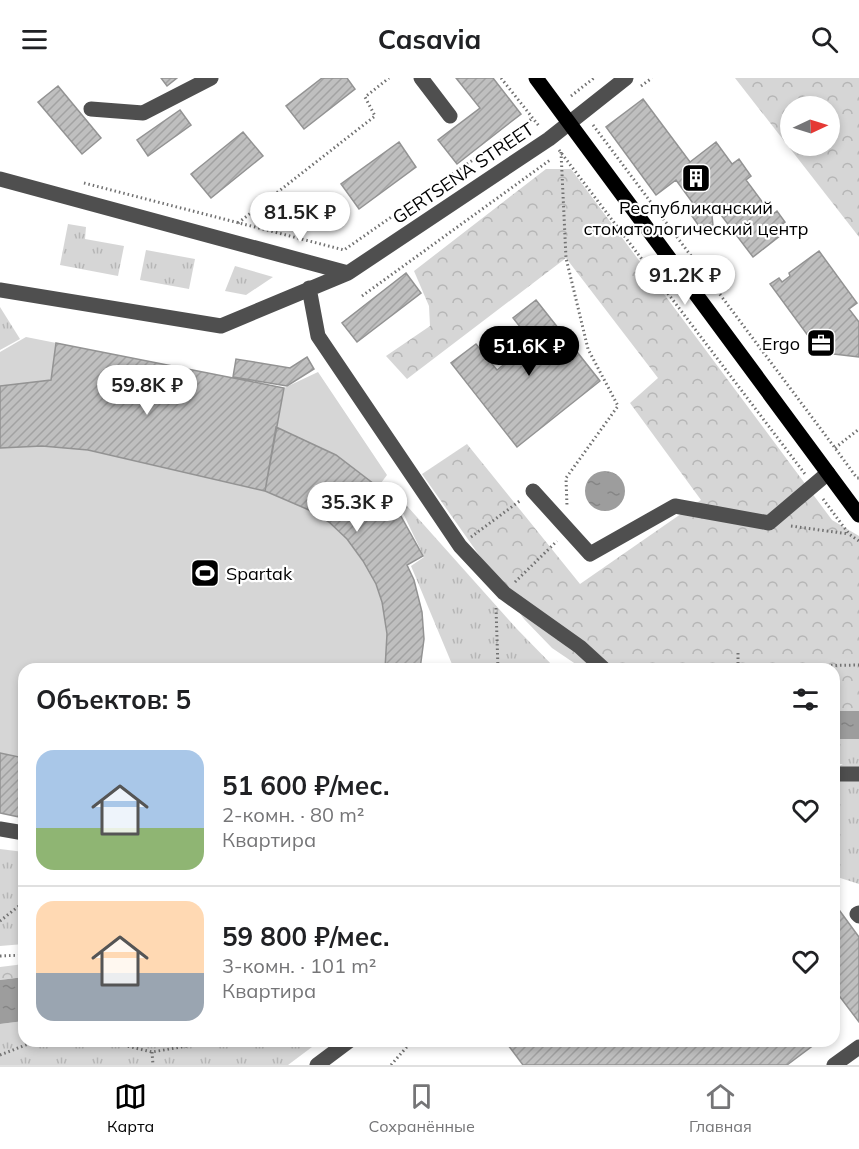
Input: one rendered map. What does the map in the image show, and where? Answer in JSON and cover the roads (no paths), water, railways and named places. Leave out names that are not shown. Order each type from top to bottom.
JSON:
[{"type":"main road","points":[[536,78],[859,515]]},
{"type":"street","points":[[92,109],[143,113],[212,78]]},
{"type":"street","points":[[421,78],[450,116]]},
{"type":"street","name":"GERTSENA STREET","points":[[0,290],[220,326],[348,273],[549,139],[626,78]]},
{"type":"street","points":[[0,179],[348,273]]},
{"type":"street","points":[[309,288],[318,336],[460,546],[504,593],[580,647],[597,663]]},
{"type":"street","points":[[533,491],[590,554],[675,506],[769,523],[828,473]]},
{"type":"street","points":[[840,774],[859,774]]},
{"type":"street","points":[[0,829],[18,832]]},
{"type":"street","points":[[317,1065],[341,1047]]},
{"type":"street","points":[[834,1065],[859,1047]]},
{"type":"water","points":[[605,471],[613,472],[619,477],[624,483],[624,499],[619,505],[613,510],[605,511],[597,510],[591,505],[586,499],[585,491],[586,483],[591,477],[597,472]]},
{"type":"water","points":[[840,711],[859,711],[859,739],[840,739]]},
{"type":"water","points":[[18,978],[18,1022],[0,1024],[0,980]]},
{"type":"place","name":"Республиканский стоматологический центр","points":[[696,178]]},
{"type":"place","name":"Ergo","points":[[821,343]]},
{"type":"place","name":"Spartak","points":[[205,573]]}]
